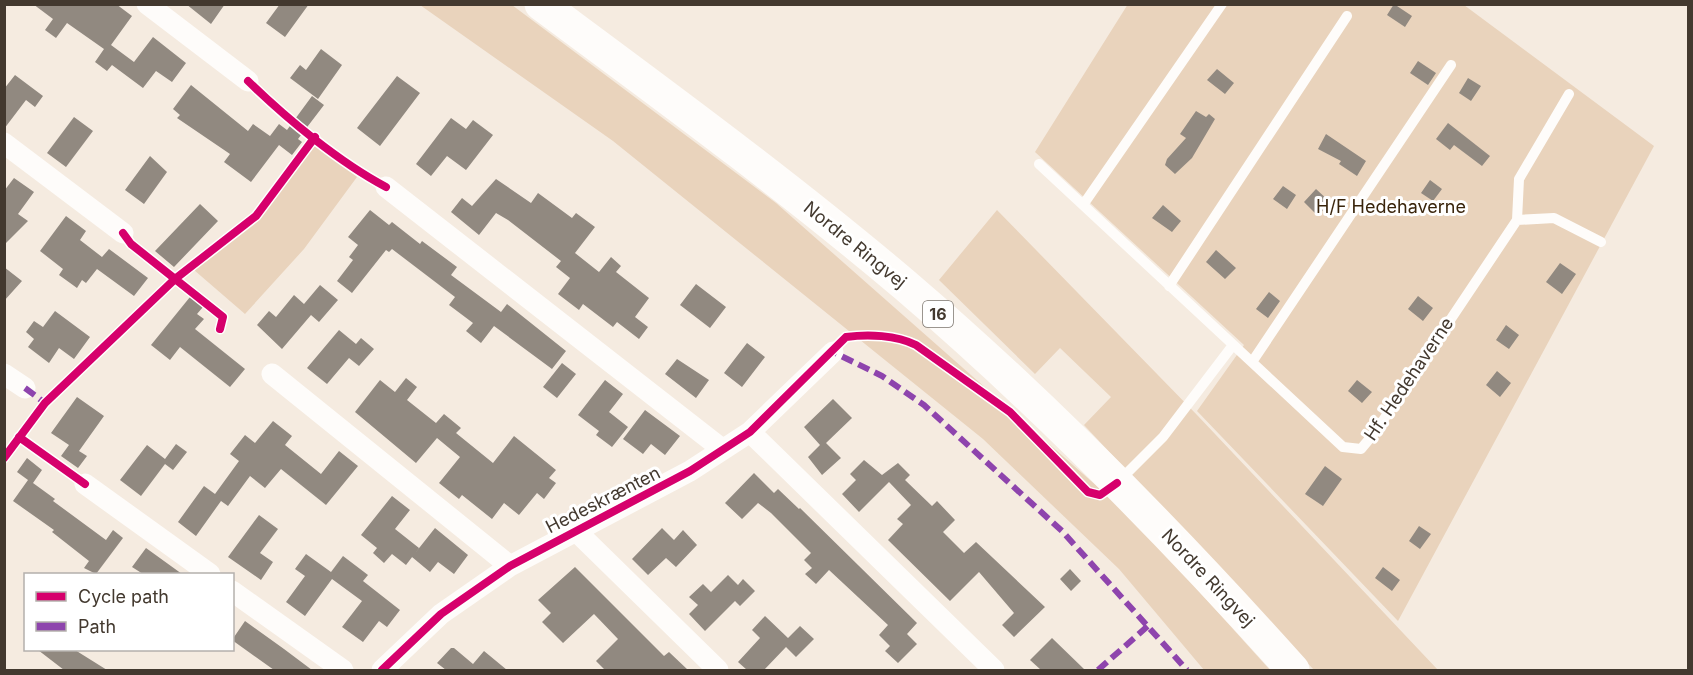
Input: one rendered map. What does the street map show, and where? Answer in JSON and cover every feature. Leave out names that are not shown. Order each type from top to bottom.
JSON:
[{"type":"main road","name":"Nordre Ringvej","points":[[541,4],[752,159],[906,286],[1024,393],[1117,483],[1209,576],[1293,670]]},
{"type":"street","points":[[147,4],[248,81]]},
{"type":"street","points":[[4,143],[123,233]]},
{"type":"street","points":[[386,187],[723,449]]},
{"type":"street","name":"Hedeskrænten","points":[[395,667],[441,614],[510,566],[690,471],[750,432],[833,352]]},
{"type":"street","points":[[4,374],[25,388]]},
{"type":"street","points":[[272,374],[510,566]]},
{"type":"street","points":[[750,432],[994,670]]},
{"type":"street","points":[[85,484],[209,573]]},
{"type":"street","name":"Hedeskrænten","points":[[575,530],[718,670]]},
{"type":"street","points":[[234,592],[343,670]]},
{"type":"lane","points":[[1083,205],[1222,4]]},
{"type":"lane","points":[[1169,286],[1347,16]]},
{"type":"lane","points":[[1251,362],[1451,65]]},
{"type":"lane","points":[[1569,94],[1519,179],[1517,220],[1554,218],[1601,242]]},
{"type":"lane","name":"Hf. Hedehaverne","points":[[1039,164],[1343,447],[1361,448],[1376,432],[1517,220]]},
{"type":"lane","points":[[1117,483],[1163,437],[1233,345]]},
{"type":"green space","name":"H/F Hedehaverne","points":[[1128,4],[1464,5],[1654,146],[1398,621],[1197,411],[1244,345],[1035,152]]},
{"type":"green space","points":[[420,5],[512,5],[776,203],[1133,518],[1270,670],[1204,670],[1119,569],[983,439],[613,141]]},
{"type":"green space","points":[[316,144],[357,177],[304,249],[245,314],[194,270],[259,220]]},
{"type":"green space","points":[[997,210],[1198,416],[1438,670],[1314,670],[1084,425],[1111,397],[1060,348],[1035,374],[939,280]]},
{"type":"building","points":[[33,4],[116,4],[132,16],[111,45],[134,62],[153,37],[186,63],[172,82],[156,71],[143,88],[112,65],[107,71],[95,62],[104,49],[67,23],[56,38],[45,30],[53,19]]},
{"type":"building","points":[[186,4],[225,4],[211,24]]},
{"type":"building","points":[[280,4],[309,4],[285,37],[266,23]]},
{"type":"building","points":[[1394,4],[1412,16],[1405,27],[1387,15]]},
{"type":"building","points":[[321,49],[342,65],[318,99],[290,78],[300,65],[306,70]]},
{"type":"building","points":[[1418,61],[1436,73],[1428,85],[1410,73]]},
{"type":"building","points":[[1217,69],[1234,83],[1225,94],[1207,80]]},
{"type":"building","points":[[15,75],[43,96],[35,107],[26,100],[4,129],[4,89]]},
{"type":"building","points":[[397,76],[420,93],[380,146],[357,128]]},
{"type":"building","points":[[1468,78],[1481,86],[1471,101],[1459,93]]},
{"type":"building","points":[[191,85],[248,131],[253,124],[270,136],[279,124],[287,130],[312,96],[324,105],[298,139],[302,142],[292,155],[279,145],[251,182],[224,162],[230,154],[177,118],[180,115],[173,109]]},
{"type":"building","points":[[1196,111],[1206,117],[1209,114],[1215,119],[1192,158],[1175,174],[1165,165],[1167,159],[1186,138],[1180,134]]},
{"type":"building","points":[[74,117],[93,131],[66,167],[47,153]]},
{"type":"building","points":[[451,118],[466,129],[473,120],[493,135],[466,170],[447,156],[431,176],[416,164]]},
{"type":"building","points":[[1448,123],[1490,156],[1482,166],[1454,145],[1450,150],[1436,139]]},
{"type":"building","points":[[1326,134],[1366,161],[1357,176],[1339,164],[1341,161],[1318,149]]},
{"type":"building","points":[[150,156],[167,172],[144,204],[125,190]]},
{"type":"building","points":[[14,178],[34,192],[18,214],[28,221],[4,245],[4,191]]},
{"type":"building","points":[[496,179],[531,203],[538,193],[572,218],[576,213],[595,227],[575,253],[599,272],[611,257],[621,266],[616,272],[649,298],[635,317],[648,327],[639,339],[617,322],[613,327],[583,304],[579,310],[558,294],[570,278],[556,267],[561,261],[508,220],[496,213],[479,235],[451,212],[462,198],[472,206]]},
{"type":"building","points":[[1430,180],[1442,189],[1433,201],[1421,193]]},
{"type":"building","points":[[1283,186],[1296,195],[1287,209],[1273,199]]},
{"type":"building","points":[[1316,189],[1330,202],[1318,216],[1304,202]]},
{"type":"building","points":[[200,204],[218,221],[174,267],[155,251]]},
{"type":"building","points":[[1163,205],[1181,221],[1172,232],[1152,218]]},
{"type":"building","points":[[370,210],[389,225],[392,222],[420,244],[422,241],[457,267],[451,275],[501,312],[507,304],[566,351],[552,369],[494,326],[481,343],[466,331],[473,323],[449,305],[455,297],[392,249],[389,252],[386,250],[352,293],[337,281],[353,260],[349,257],[358,245],[348,237]]},
{"type":"building","points":[[66,216],[86,231],[80,240],[102,257],[109,249],[148,278],[134,296],[97,269],[86,283],[82,280],[77,288],[59,275],[63,269],[40,251]]},
{"type":"building","points":[[1216,250],[1236,268],[1225,279],[1206,262]]},
{"type":"building","points":[[1560,263],[1576,274],[1562,294],[1546,282]]},
{"type":"building","points":[[4,267],[22,281],[4,301]]},
{"type":"building","points":[[696,284],[726,307],[710,328],[680,305]]},
{"type":"building","points":[[320,285],[338,300],[319,322],[311,315],[282,349],[257,325],[269,311],[276,317],[294,295],[304,304]]},
{"type":"building","points":[[1269,292],[1280,301],[1268,318],[1256,309]]},
{"type":"building","points":[[1418,296],[1433,308],[1423,321],[1408,309]]},
{"type":"building","points":[[190,297],[203,307],[197,314],[204,319],[195,329],[245,369],[230,387],[180,347],[170,360],[151,345]]},
{"type":"building","points":[[55,311],[90,337],[74,359],[59,348],[49,363],[28,347],[34,339],[26,332],[34,321],[43,327]]},
{"type":"building","points":[[1506,325],[1519,335],[1509,349],[1496,340]]},
{"type":"building","points":[[339,330],[356,344],[361,338],[374,349],[359,366],[349,358],[327,384],[307,368]]},
{"type":"building","points":[[747,343],[765,357],[742,387],[724,373]]},
{"type":"building","points":[[677,359],[709,380],[696,398],[665,374]]},
{"type":"building","points":[[562,363],[576,374],[557,398],[543,387]]},
{"type":"building","points":[[1497,371],[1511,383],[1500,397],[1486,385]]},
{"type":"building","points":[[406,378],[417,387],[407,400],[436,423],[444,414],[461,428],[456,433],[493,463],[514,436],[556,470],[549,478],[556,483],[544,499],[537,493],[519,515],[504,503],[492,519],[462,495],[459,499],[439,483],[460,457],[437,438],[416,463],[355,412],[380,380],[395,392]]},
{"type":"building","points":[[605,380],[623,394],[609,412],[628,427],[612,447],[596,435],[599,431],[578,415]]},
{"type":"building","points":[[1357,380],[1372,392],[1362,403],[1348,391]]},
{"type":"building","points":[[77,397],[104,416],[79,451],[87,456],[78,468],[61,456],[69,445],[51,433]]},
{"type":"building","points":[[833,399],[852,418],[826,443],[841,458],[822,475],[808,457],[820,445],[804,427]]},
{"type":"building","points":[[645,410],[680,436],[665,455],[651,444],[643,454],[623,439]]},
{"type":"building","points":[[273,421],[292,436],[285,445],[321,474],[339,451],[358,466],[326,505],[281,469],[265,488],[250,476],[228,506],[221,501],[196,536],[178,522],[204,486],[215,494],[239,461],[230,454],[245,435],[255,443]]},
{"type":"building","points":[[176,444],[187,452],[173,470],[165,464],[141,496],[120,480],[147,445],[165,459]]},
{"type":"building","points":[[27,458],[42,470],[33,483],[55,499],[53,501],[106,540],[113,530],[123,538],[97,573],[84,568],[89,561],[52,532],[54,530],[13,501],[28,480],[17,472]]},
{"type":"building","points":[[864,460],[882,475],[898,463],[910,475],[905,480],[932,506],[937,501],[955,520],[943,532],[964,553],[976,542],[1045,607],[1014,637],[1002,625],[1014,613],[979,572],[950,601],[888,540],[903,524],[897,519],[911,505],[889,482],[859,512],[842,494],[856,480],[850,474]]},
{"type":"building","points":[[1325,466],[1342,479],[1323,506],[1305,494]]},
{"type":"building","points":[[754,473],[774,493],[778,489],[800,508],[917,623],[907,634],[917,644],[898,663],[885,651],[890,646],[879,635],[888,625],[829,570],[816,584],[805,574],[812,568],[804,560],[811,553],[771,513],[758,503],[742,519],[725,503]]},
{"type":"building","points":[[392,496],[410,510],[395,529],[419,548],[406,565],[392,554],[384,563],[373,553],[377,548],[361,535]]},
{"type":"building","points":[[259,515],[278,529],[260,553],[273,562],[261,580],[228,557]]},
{"type":"building","points":[[1419,526],[1431,534],[1420,549],[1409,541]]},
{"type":"building","points":[[435,528],[468,555],[454,574],[438,562],[430,572],[412,557]]},
{"type":"building","points":[[662,528],[674,540],[683,530],[697,545],[676,567],[666,558],[648,575],[632,559]]},
{"type":"building","points":[[146,548],[181,573],[141,573],[132,567]]},
{"type":"building","points":[[306,554],[331,572],[343,556],[368,575],[363,581],[400,610],[387,627],[379,621],[363,642],[342,627],[362,601],[332,579],[305,616],[286,602],[305,576],[295,569]]},
{"type":"building","points":[[575,567],[664,656],[669,652],[688,670],[605,670],[596,661],[618,639],[594,614],[563,643],[542,622],[551,613],[538,600]]},
{"type":"building","points":[[1383,567],[1400,580],[1392,591],[1375,578]]},
{"type":"building","points":[[1070,569],[1081,581],[1071,591],[1060,579]]},
{"type":"building","points":[[728,575],[738,585],[743,579],[755,591],[740,606],[735,601],[705,631],[689,614],[698,605],[689,597],[703,584],[711,592]]},
{"type":"building","points":[[765,616],[788,638],[800,626],[814,639],[796,657],[786,647],[764,670],[747,670],[738,662],[760,638],[752,630]]},
{"type":"building","points":[[245,621],[312,670],[274,670],[234,641],[234,637]]},
{"type":"building","points":[[1052,638],[1085,670],[1041,670],[1030,660]]},
{"type":"building","points":[[451,648],[473,664],[484,651],[507,670],[446,670],[437,663]]},
{"type":"building","points":[[39,651],[77,651],[107,670],[64,670]]},
{"type":"marked path","points":[[838,346],[833,352],[882,376],[924,405],[1062,531],[1187,670]]},
{"type":"marked path","points":[[25,388],[45,403]]},
{"type":"marked path","points":[[1098,670],[1149,625]]},
{"type":"cycle path","points":[[248,81],[314,139],[386,187]]},
{"type":"cycle path","points":[[4,458],[45,403],[175,279],[256,216],[315,137]]},
{"type":"cycle path","points":[[123,233],[131,244],[223,317],[220,329]]},
{"type":"cycle path","points":[[382,670],[441,614],[510,566],[690,471],[750,432],[846,337],[882,336],[916,345],[1010,412],[1088,492],[1100,495],[1117,483]]},
{"type":"cycle path","points":[[19,437],[85,484]]}]
